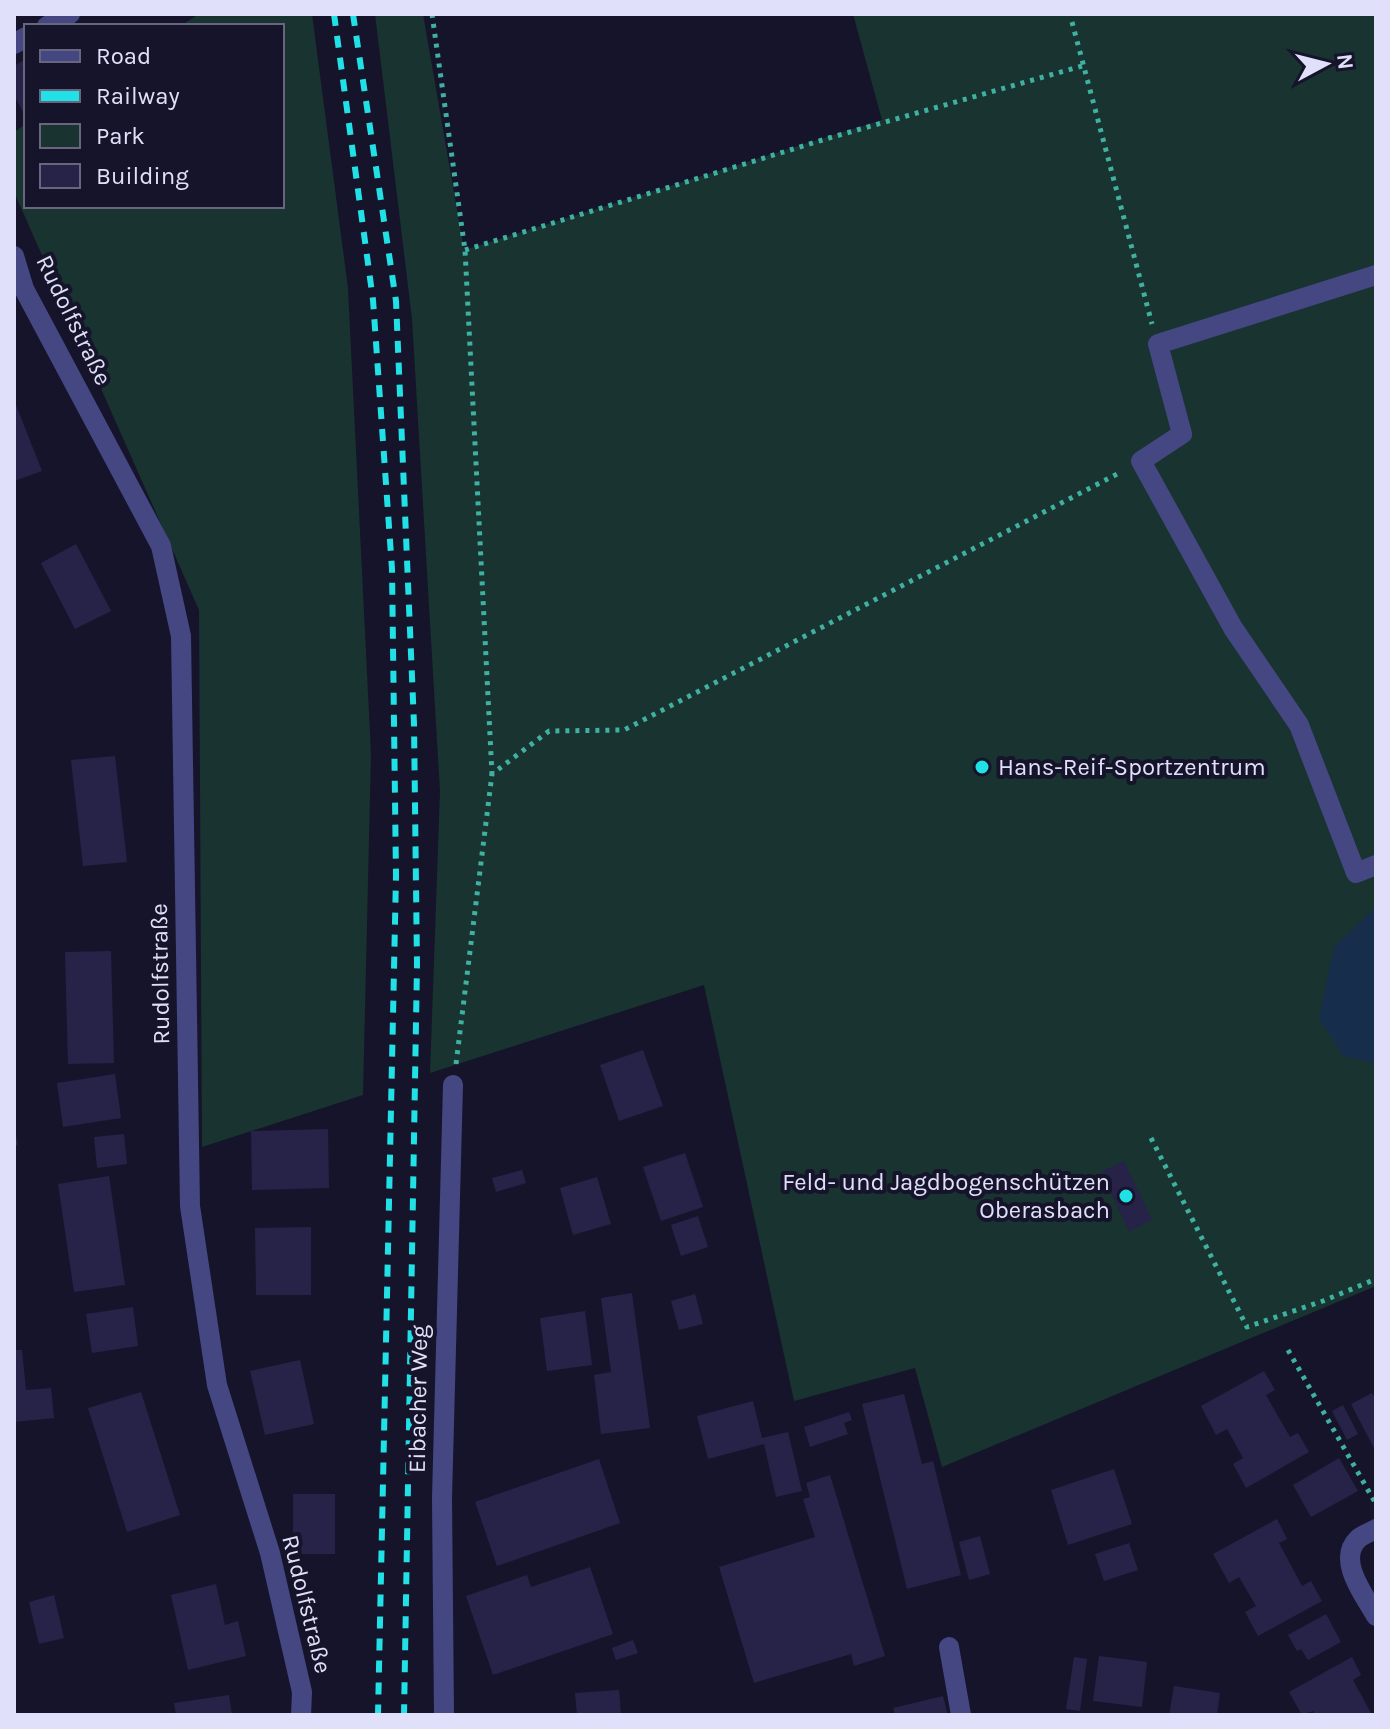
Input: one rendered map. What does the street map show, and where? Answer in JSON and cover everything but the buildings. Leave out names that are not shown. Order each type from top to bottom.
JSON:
[{"type":"street","points":[[51,24],[70,14]]},
{"type":"street","name":"Rudolfstraße","points":[[14,256],[24,289],[161,546],[181,636],[190,1206],[217,1385],[270,1553],[302,1692],[301,1715]]},
{"type":"street","points":[[1376,275],[1158,344],[1182,434],[1141,461],[1233,628],[1299,725],[1356,873],[1376,865]]},
{"type":"street","name":"Eibacher Weg","points":[[444,1715],[442,1498],[453,1085]]},
{"type":"street","points":[[1376,1529],[1358,1539],[1350,1555],[1353,1576],[1376,1616]]},
{"type":"street","points":[[949,1647],[961,1715]]},
{"type":"path","points":[[432,14],[465,250],[492,774],[453,1085]]},
{"type":"path","points":[[1072,22],[1158,344]]},
{"type":"path","points":[[465,250],[844,134],[1082,66]]},
{"type":"path","points":[[492,774],[549,731],[624,730],[1141,461]]},
{"type":"path","points":[[1151,1138],[1247,1327],[1376,1279]]},
{"type":"path","points":[[1288,1350],[1376,1505]]},
{"type":"green space","points":[[199,14],[312,14],[348,288],[371,754],[363,1095],[202,1147],[199,610],[14,192],[14,132],[24,125],[24,208],[284,208],[284,24],[183,24]]},
{"type":"green space","name":"Hans-Reif-Sportzentrum","points":[[375,14],[423,14],[464,250],[882,120],[853,14],[1376,14],[1376,1286],[942,1467],[915,1368],[794,1401],[704,985],[430,1073],[440,791],[412,319]]},
{"type":"water","points":[[1376,907],[1376,1064],[1343,1056],[1319,1018],[1334,947]]},
{"type":"railway","points":[[334,14],[373,300],[392,569],[396,876],[378,1715]]},
{"type":"railway","points":[[353,14],[396,301],[414,724],[417,965],[404,1715]]},
{"type":"place","name":"Hans-Reif-Sportzentrum","points":[[982,767]]},
{"type":"place","name":"Feld- und Jagdbogenschützen Oberasbach","points":[[1126,1196]]}]
